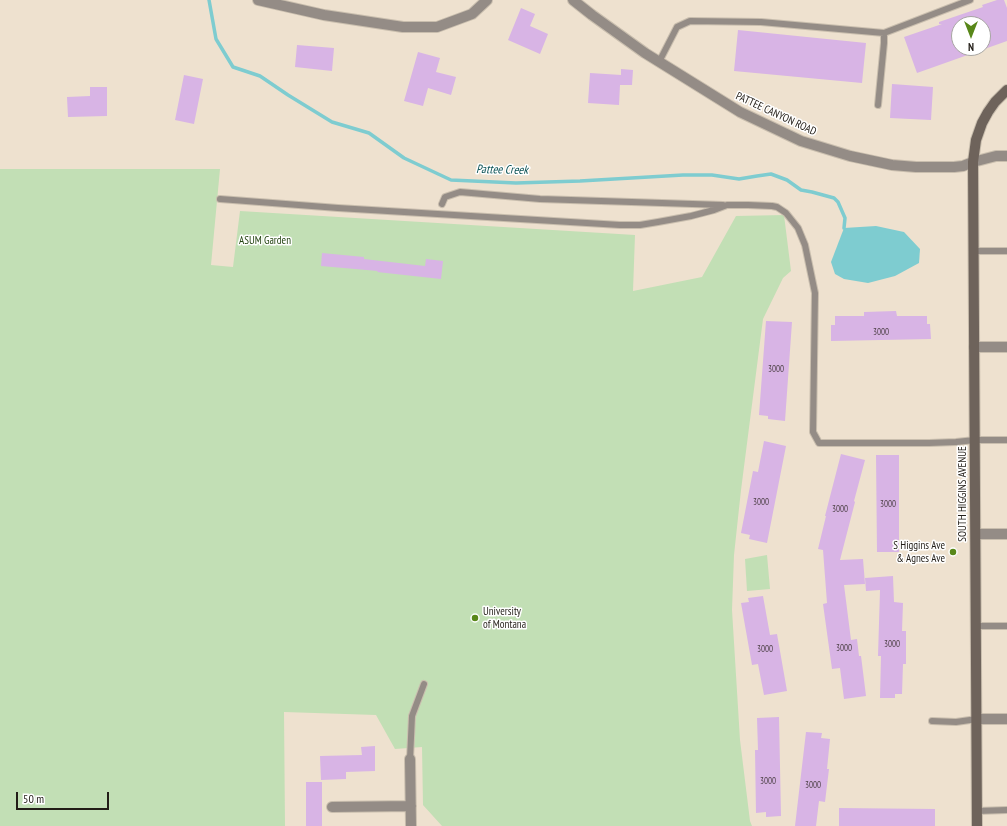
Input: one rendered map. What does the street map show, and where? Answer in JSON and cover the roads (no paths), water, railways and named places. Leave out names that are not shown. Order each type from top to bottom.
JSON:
[{"type":"main road","name":"SOUTH HIGGINS AVENUE","points":[[977,826],[973,162],[976,140],[982,123],[995,102],[1007,90]]},
{"type":"street","points":[[258,0],[324,15],[403,27],[437,27],[472,14],[487,0]]},
{"type":"street","name":"PATTEE CANYON ROAD","points":[[573,0],[645,53],[740,112],[801,141],[850,156],[892,165],[916,168],[962,166],[996,156],[1007,156]]},
{"type":"street","points":[[974,347],[1007,347]]},
{"type":"street","points":[[976,534],[1007,534]]},
{"type":"street","points":[[977,719],[1007,719]]},
{"type":"street","points":[[410,759],[411,826]]},
{"type":"street","points":[[332,807],[411,806]]},
{"type":"lane","points":[[660,62],[677,27],[690,21],[761,22],[884,33],[970,0]]},
{"type":"lane","points":[[878,104],[884,33]]},
{"type":"lane","points":[[442,204],[445,197],[460,192],[540,199],[777,207],[786,213],[798,228],[805,245],[815,293],[813,432],[819,443],[929,443],[975,440],[1007,440]]},
{"type":"lane","points":[[220,199],[338,208],[620,225],[640,225],[658,222],[706,212],[727,205]]},
{"type":"lane","points":[[974,251],[1007,251]]},
{"type":"lane","points":[[976,626],[1007,626]]},
{"type":"lane","points":[[410,759],[412,716],[424,684]]},
{"type":"lane","points":[[932,721],[956,722],[977,719]]},
{"type":"lane","points":[[977,810],[1007,810]]},
{"type":"water","points":[[876,226],[904,232],[920,249],[919,263],[895,276],[868,283],[844,279],[835,274],[831,262],[844,228]]},
{"type":"waterway","name":"Pattee Creek","points":[[209,0],[216,39],[233,67],[260,76],[332,122],[369,133],[404,158],[451,180],[516,183],[683,175],[712,175],[739,179],[771,174],[787,180],[801,190],[834,198],[838,202],[845,218],[844,228]]},
{"type":"place","name":"S Higgins Ave & Agnes Ave","points":[[953,552]]},
{"type":"place","name":"University of Montana","points":[[475,618]]},
{"type":"park label","name":"ASUM Garden","points":[[265,241]]}]
